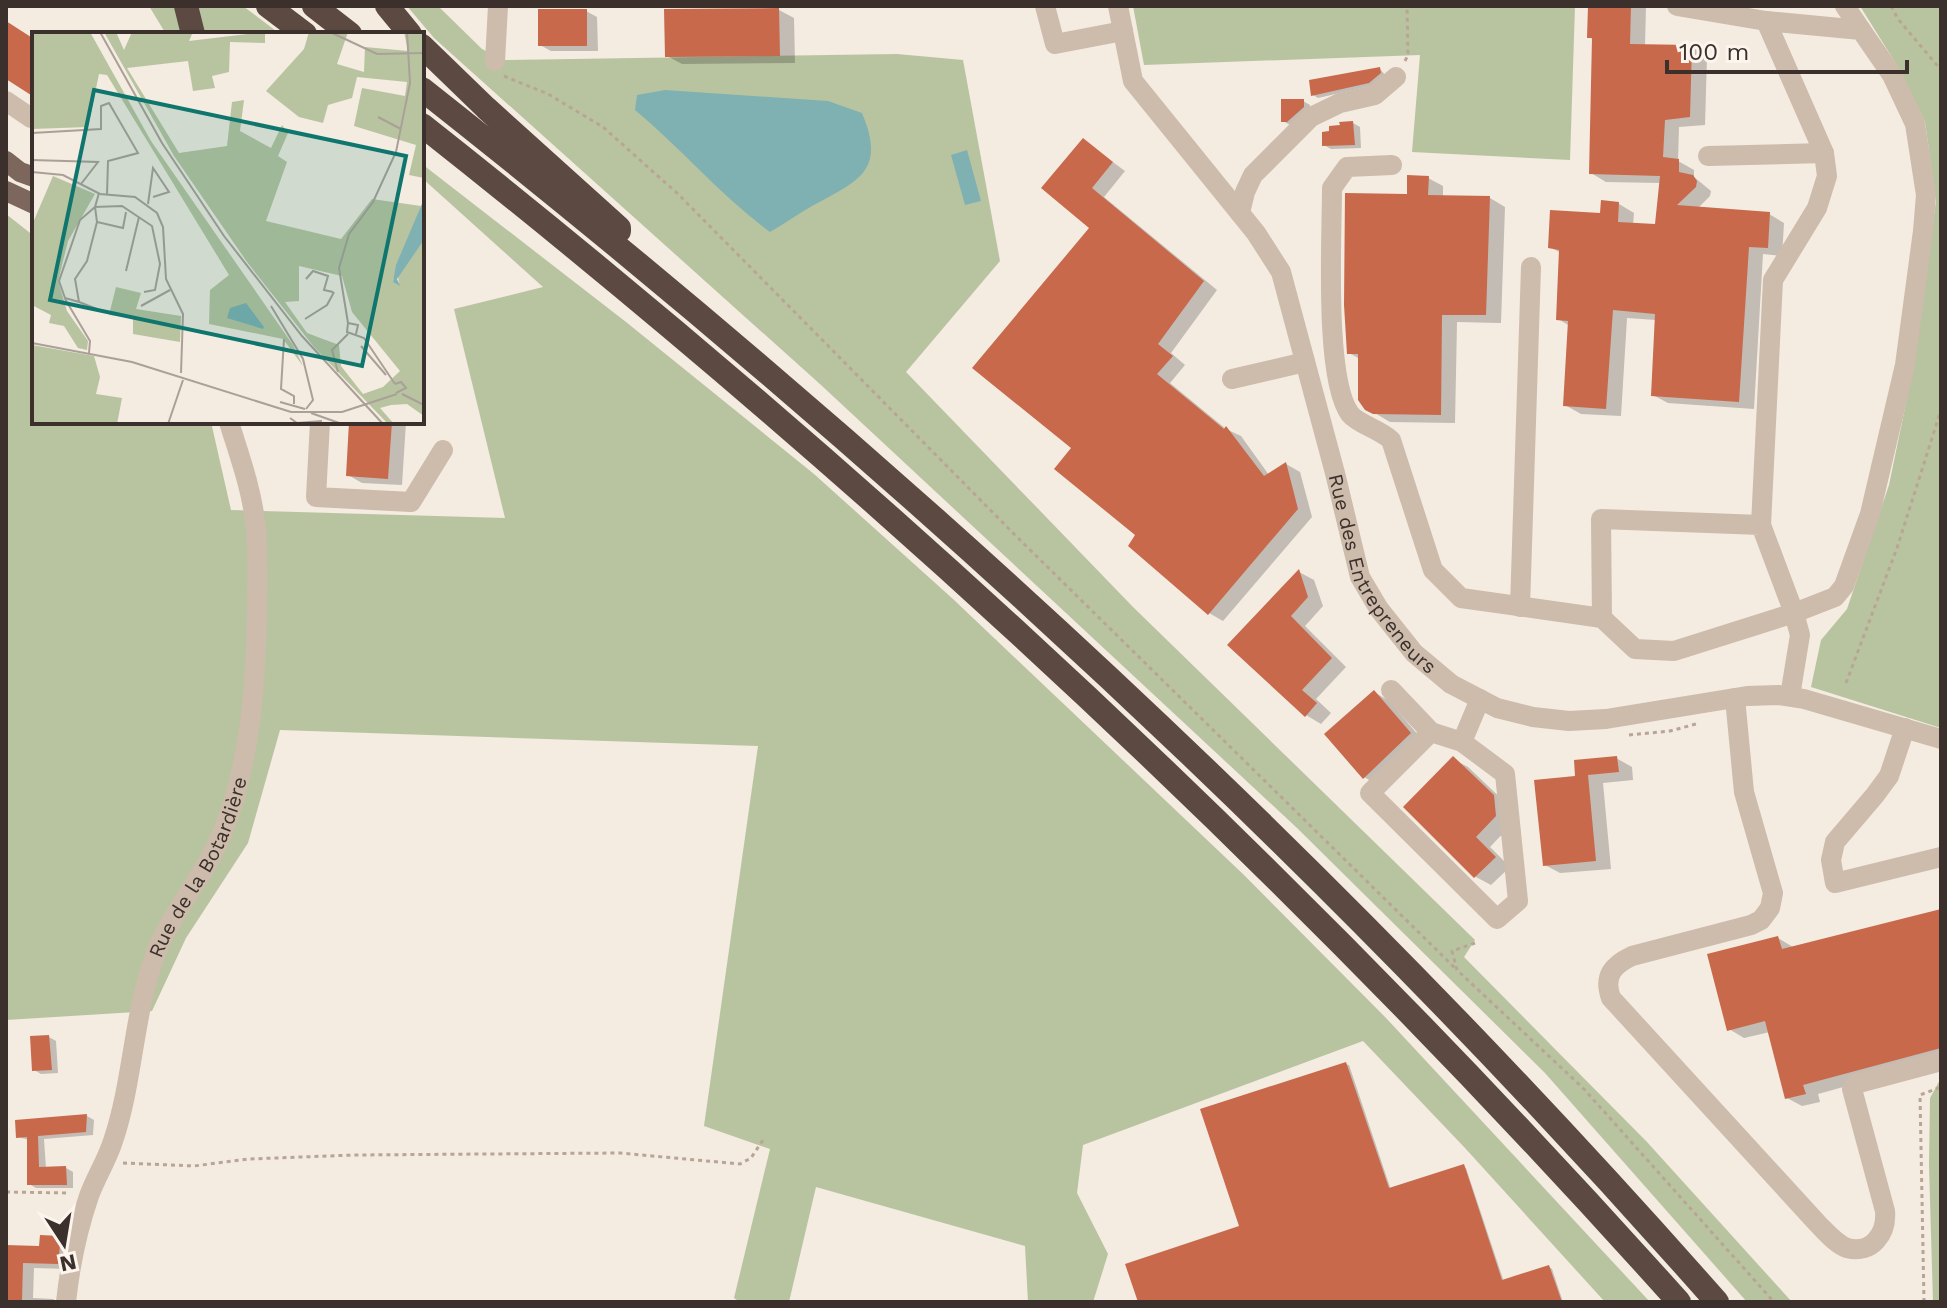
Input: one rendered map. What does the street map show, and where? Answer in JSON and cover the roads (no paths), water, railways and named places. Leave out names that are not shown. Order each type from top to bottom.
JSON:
[{"type":"highway","points":[[186,6],[192,32]]},
{"type":"highway","points":[[268,6],[302,32]]},
{"type":"highway","points":[[314,6],[347,32]]},
{"type":"highway","points":[[387,6],[408,32]]},
{"type":"highway","points":[[424,48],[619,228],[617,246]]},
{"type":"highway","points":[[424,91],[617,246],[886,475],[1038,612],[1197,761],[1357,919],[1491,1056],[1717,1302]]},
{"type":"highway","points":[[424,127],[683,336],[862,490],[1123,729],[1256,856],[1399,1000],[1559,1169],[1679,1302]]},
{"type":"highway","points":[[424,144],[473,181],[490,178]]},
{"type":"main road","points":[[6,161],[32,176]]},
{"type":"main road","points":[[6,191],[32,203]]},
{"type":"street","points":[[495,61],[498,6]]},
{"type":"street","points":[[1045,6],[1055,44],[1123,31]]},
{"type":"street","name":"Rue des Entrepreneurs","points":[[1118,6],[1133,81],[1240,213],[1281,272],[1360,577],[1379,609],[1414,653],[1451,684],[1497,708],[1533,717],[1569,721],[1621,717],[1735,698],[1779,695],[1941,739]]},
{"type":"street","points":[[1677,6],[1766,21],[1861,30]]},
{"type":"street","points":[[1392,165],[1347,167],[1332,188],[1333,350],[1343,397],[1350,414],[1391,440],[1433,570],[1461,598],[1602,618],[1635,649],[1674,651],[1794,613],[1835,597],[1844,586],[1870,514],[1905,365],[1923,231],[1926,195],[1915,124],[1892,75],[1845,6]]},
{"type":"street","points":[[1766,21],[1824,153],[1827,176],[1817,208],[1773,280],[1761,525],[1800,635],[1790,696]]},
{"type":"street","points":[[1240,213],[1253,175],[1311,117],[1340,103],[1375,95],[1396,77]]},
{"type":"street","points":[[6,101],[31,118]]},
{"type":"street","points":[[1708,156],[1824,153]]},
{"type":"street","points":[[1520,607],[1531,267]]},
{"type":"street","points":[[1232,379],[1305,362]]},
{"type":"street","name":"Rue de la Botardière","points":[[66,1302],[71,1259],[90,1193],[105,1163],[123,1104],[143,991],[171,922],[199,880],[223,833],[243,773],[255,666],[258,553],[249,486],[230,424]]},
{"type":"street","points":[[320,424],[316,497],[411,502],[443,450]]},
{"type":"street","points":[[1602,618],[1601,519],[1761,525]]},
{"type":"street","points":[[1391,690],[1431,732],[1462,742],[1505,774],[1518,901],[1497,919],[1370,793],[1431,732]]},
{"type":"street","points":[[1735,698],[1744,792],[1771,880],[1773,902],[1761,920],[1751,925],[1632,956],[1620,962],[1609,977],[1611,998],[1825,1231],[1852,1249],[1863,1248],[1878,1239],[1886,1220],[1852,1089],[1855,1084],[1941,1061]]},
{"type":"street","points":[[1462,742],[1480,699]]},
{"type":"street","points":[[1905,728],[1889,776],[1835,842],[1831,860],[1835,883],[1941,857]]},
{"type":"water","points":[[665,90],[828,101],[862,113],[869,133],[869,162],[854,181],[770,232],[635,110],[637,95]]},
{"type":"water","points":[[967,150],[981,201],[965,205],[951,155]]}]
